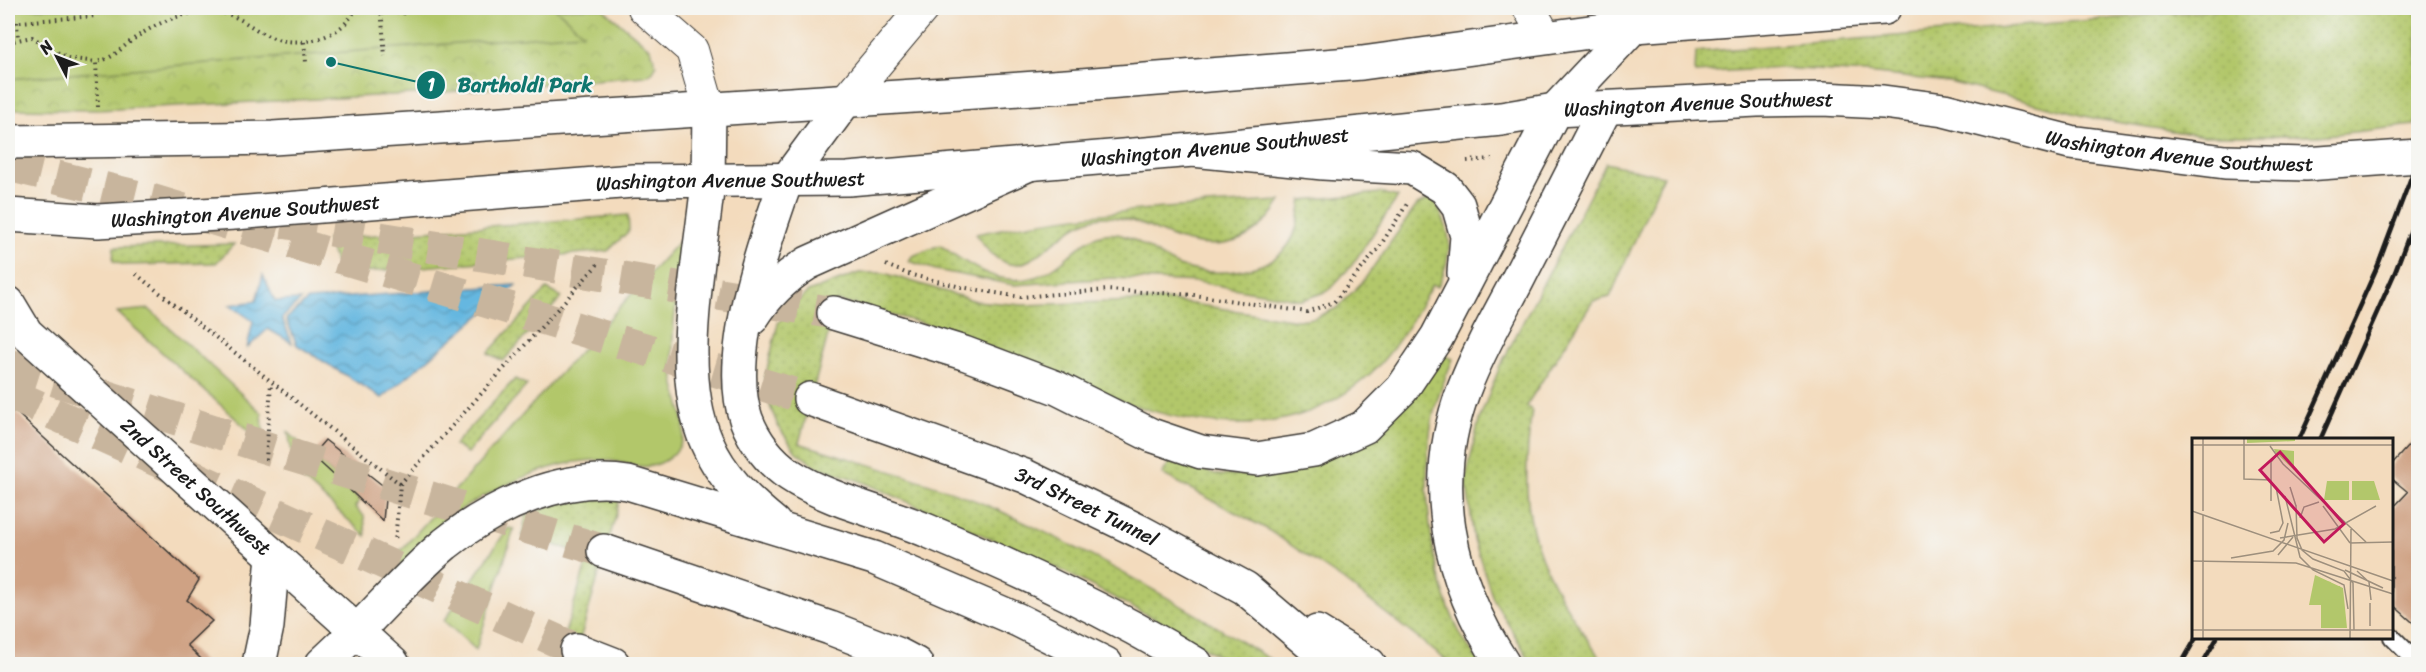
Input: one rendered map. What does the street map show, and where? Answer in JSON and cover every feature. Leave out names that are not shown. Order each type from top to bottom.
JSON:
[{"type":"main road","points":[[8,142],[273,138],[845,101],[1362,63],[1545,36],[1634,26],[1884,8]]},
{"type":"main road","points":[[1503,664],[1483,634],[1458,577],[1446,520],[1446,473],[1451,432],[1463,389],[1605,109],[1634,26]]},
{"type":"main road","points":[[834,313],[985,360],[1057,388],[1150,435],[1191,449],[1257,459],[1314,450],[1364,427],[1402,389],[1437,337],[1555,111],[1634,26]]},
{"type":"main road","name":"Washington Avenue Southwest","points":[[8,215],[98,221],[235,213],[633,182],[848,179],[1193,150],[1501,119],[1555,111],[1659,107],[1686,102],[1822,99],[1883,102],[1944,111],[2070,142],[2225,162],[2307,164],[2418,156]]},
{"type":"main road","points":[[845,101],[786,181],[768,229],[741,339],[741,397],[746,418],[756,439],[771,459],[788,474],[806,484],[926,530],[1078,598],[1196,664]]},
{"type":"main road","points":[[709,109],[708,181],[692,336],[693,397],[706,443],[719,465],[741,493],[780,528]]},
{"type":"main road","points":[[1193,150],[1323,163],[1412,168],[1445,188],[1458,205],[1467,236],[1464,284]]},
{"type":"main road","points":[[741,339],[766,296],[786,277],[808,263],[1029,164]]},
{"type":"main road","name":"2nd Street Southwest","points":[[8,303],[26,333],[393,664]]},
{"type":"main road","name":"3rd Street Tunnel","points":[[810,399],[1025,476],[1139,531],[1245,588],[1334,664]]},
{"type":"main road","points":[[322,664],[446,544],[501,509],[555,488],[611,480],[780,528],[884,562],[1018,620],[1106,664]]},
{"type":"main road","points":[[604,551],[706,584],[907,659],[929,664]]},
{"type":"main road","points":[[260,664],[267,626],[273,555]]},
{"type":"main road","points":[[1245,588],[1369,664]]},
{"type":"main road","points":[[578,650],[613,664]]},
{"type":"street","points":[[644,8],[692,50],[709,109]]},
{"type":"street","points":[[845,101],[922,8]]},
{"type":"street","points":[[1529,8],[1545,36]]},
{"type":"lane","points":[[2392,639],[2418,663]]},
{"type":"path","points":[[8,15],[9,23],[95,16],[103,8]]},
{"type":"path","points":[[8,42],[32,37],[67,58],[96,62],[109,60],[132,41],[175,16],[198,10],[219,12],[238,18],[273,38],[304,42],[333,33],[351,18],[356,8]]},
{"type":"path","points":[[381,8],[385,56]]},
{"type":"path","points":[[393,8],[399,14],[404,13],[407,8]]},
{"type":"path","points":[[17,22],[18,39]]},
{"type":"path","points":[[304,42],[306,62]]},
{"type":"path","points":[[96,62],[98,110]]},
{"type":"path","points":[[1458,161],[1497,159]]},
{"type":"path","points":[[882,264],[908,274],[962,287],[1020,297],[1107,290],[1194,295],[1307,312],[1334,302],[1351,284],[1378,249],[1412,196]]},
{"type":"path","points":[[395,542],[400,484],[598,264]]},
{"type":"path","points":[[136,274],[400,484]]},
{"type":"path","points":[[266,460],[271,383]]},
{"type":"green space","points":[[8,8],[602,8],[651,49],[656,66],[652,73],[645,76],[433,93],[98,110],[8,109]]},
{"type":"green space","points":[[8,8],[555,8],[583,33],[8,79]]},
{"type":"green space","points":[[2242,8],[2418,8],[2418,112],[2414,125],[2319,136],[2204,136],[2097,119],[1949,82],[1867,73],[1782,68],[1695,73],[1696,52]]},
{"type":"green space","points":[[1606,163],[1663,176],[1610,297],[1593,301],[1526,406],[1532,410],[1527,486],[1530,517],[1537,546],[1563,601],[1604,664],[1532,664],[1493,599],[1474,540],[1466,478],[1479,420],[1500,366]]},
{"type":"green space","points":[[1381,193],[1398,197],[1352,265],[1328,291],[1302,300],[1198,282],[1112,278],[1014,285],[936,270],[909,261],[912,256],[940,245],[968,264],[997,277],[1012,280],[1027,279],[1043,274],[1059,264],[1091,239],[1104,234],[1114,234],[1133,240],[1179,266],[1207,272],[1238,271],[1267,262],[1280,254],[1292,239],[1302,200]]},
{"type":"green space","points":[[1433,197],[1444,221],[1449,241],[1447,262],[1438,287],[1432,285],[1397,343],[1370,374],[1322,406],[1270,422],[1218,423],[1164,414],[1110,397],[936,326],[837,301],[799,443],[924,482],[998,510],[1140,582],[1277,664],[1232,664],[1157,620],[1061,570],[863,482],[818,467],[796,452],[778,426],[770,406],[765,378],[778,323],[808,292],[859,273],[884,273],[976,301],[1023,305],[1166,300],[1297,320],[1314,318],[1337,308],[1364,280],[1417,205]]},
{"type":"green space","points":[[1281,201],[1260,227],[1234,242],[1220,244],[1205,245],[1189,242],[1132,221],[1107,217],[1088,220],[1070,230],[1039,254],[1024,262],[1009,264],[993,256],[976,234],[1090,215]]},
{"type":"green space","points":[[628,215],[629,231],[608,251],[340,274],[327,239]]},
{"type":"green space","points":[[688,239],[678,291],[673,344],[674,379],[684,433],[681,444],[674,454],[665,461],[649,466],[605,460],[586,461],[567,463],[529,475],[493,491],[460,510],[462,515],[406,569],[394,558],[680,240]]},
{"type":"green space","points":[[234,244],[216,263],[124,265],[113,261],[114,247]]},
{"type":"green space","points":[[547,289],[562,297],[503,361],[488,353]]},
{"type":"green space","points":[[149,309],[262,413],[264,444],[117,312]]},
{"type":"green space","points":[[1443,354],[1453,359],[1434,411],[1430,437],[1427,465],[1430,525],[1434,555],[1450,611],[1463,639],[1482,664],[1451,664],[1343,580],[1265,528],[1162,474],[1170,462],[1220,475],[1267,474],[1310,462]]},
{"type":"green space","points":[[515,379],[527,385],[467,453],[454,445]]},
{"type":"green space","points":[[288,432],[360,500],[355,507],[364,516],[366,536],[296,473]]},
{"type":"green space","points":[[599,499],[619,500],[617,511],[577,650],[579,664],[559,664],[557,659],[593,542],[580,536],[572,550],[522,536],[526,516],[554,504]]},
{"type":"green space","points":[[508,528],[514,529],[476,650],[444,621]]},
{"type":"water","points":[[263,275],[275,301],[301,300],[282,318],[292,343],[268,329],[247,348],[253,321],[230,305],[256,301]]},
{"type":"water","points":[[516,285],[382,398],[297,345],[286,319],[308,300]]},
{"type":"building","points":[[8,405],[199,580],[187,600],[212,621],[187,645],[206,664],[8,664]]},
{"type":"building","points":[[2418,435],[2418,627],[2393,605],[2393,508],[2408,492],[2393,480],[2393,463]]},
{"type":"building","points":[[325,440],[386,488],[383,521],[312,455]]},
{"type":"tunnel","points":[[8,165],[151,200],[810,399]]},
{"type":"tunnel","points":[[283,222],[834,313]]},
{"type":"tunnel","points":[[8,365],[264,447],[604,551]]},
{"type":"tunnel","points":[[8,393],[577,650]]},
{"type":"railway","points":[[2300,438],[2378,265],[2418,159]]},
{"type":"railway","points":[[2321,438],[2395,272],[2418,211]]},
{"type":"railway","points":[[2181,664],[2195,639]]},
{"type":"railway","points":[[2202,664],[2216,639]]},
{"type":"place","name":"Bartholdi Park","points":[[331,62]]}]
